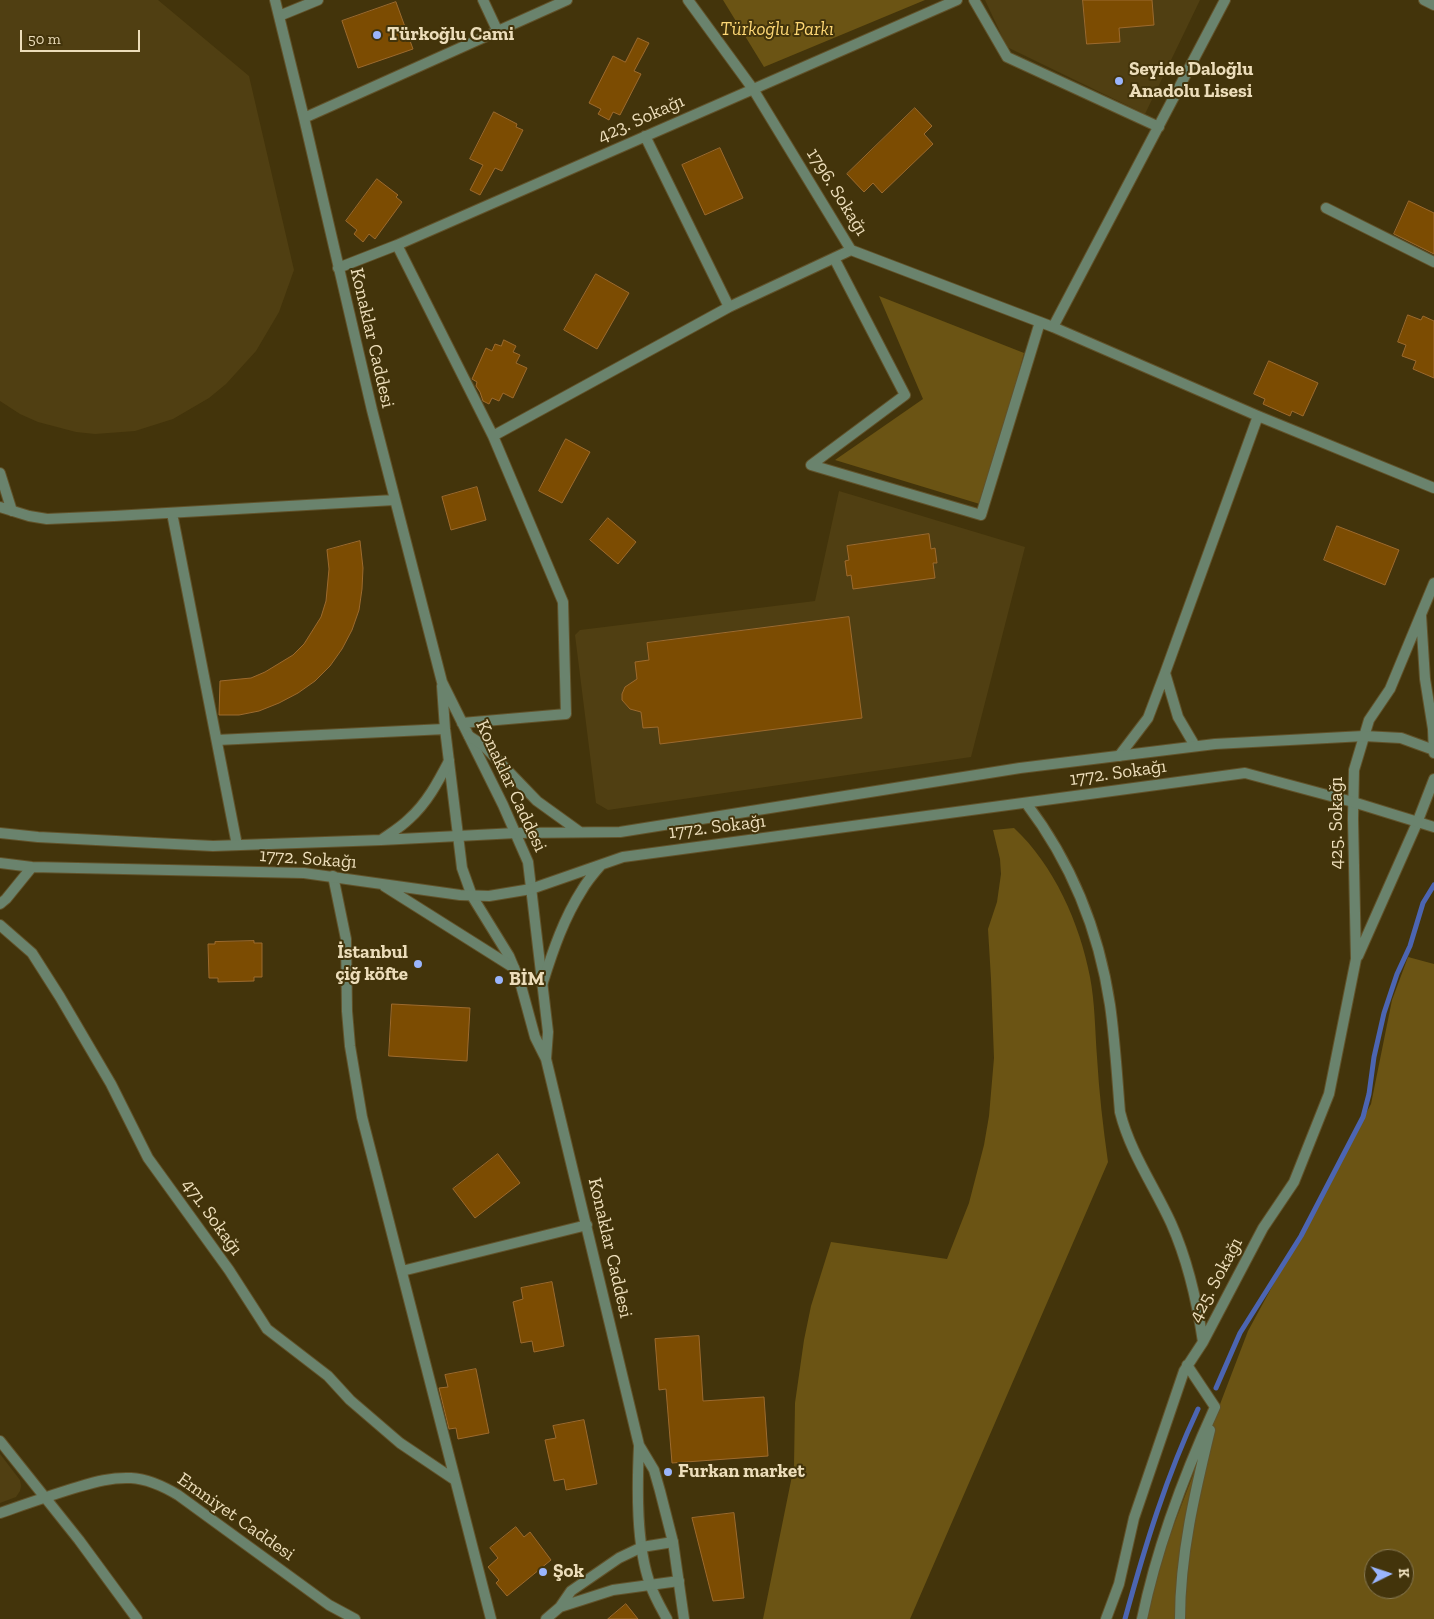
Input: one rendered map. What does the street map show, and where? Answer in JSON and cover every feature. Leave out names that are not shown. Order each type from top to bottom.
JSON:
[{"type":"street","name":"Konaklar Caddesi","points":[[275,0],[394,500],[442,682],[445,729],[462,868],[472,896],[503,944],[514,968],[535,1037],[546,1059],[640,1445],[654,1470],[673,1542],[684,1619]]},
{"type":"street","points":[[279,16],[318,0]]},
{"type":"street","points":[[483,0],[498,32]]},
{"type":"street","points":[[304,118],[567,0]]},
{"type":"street","name":"1796. Sokağı","points":[[688,0],[753,89],[851,250],[1053,327],[1258,416],[1434,488]]},
{"type":"street","name":"423. Sokağı","points":[[338,268],[397,245],[957,0]]},
{"type":"street","points":[[974,0],[1007,57],[1159,127]]},
{"type":"street","points":[[1053,327],[1225,0]]},
{"type":"street","points":[[1424,0],[1434,5]]},
{"type":"street","points":[[645,136],[729,307]]},
{"type":"street","points":[[1326,208],[1434,262]]},
{"type":"street","points":[[397,245],[493,436],[563,602],[566,714],[462,723]]},
{"type":"street","points":[[493,436],[729,307],[851,250]]},
{"type":"street","points":[[834,258],[905,395],[811,465],[981,515],[1040,322]]},
{"type":"street","points":[[1119,756],[1148,718],[1258,416]]},
{"type":"street","points":[[0,473],[12,511]]},
{"type":"street","points":[[0,507],[47,519],[394,500]]},
{"type":"street","points":[[172,512],[237,845]]},
{"type":"street","name":"425. Sokağı","points":[[1106,1619],[1121,1576],[1134,1518],[1184,1371],[1203,1342],[1263,1228],[1294,1182],[1314,1136],[1329,1094],[1356,959],[1354,770],[1369,720],[1390,689],[1434,583]]},
{"type":"street","name":"425. Sokağı","points":[[1421,612],[1425,679],[1434,751]]},
{"type":"street","points":[[1165,674],[1178,717],[1195,746]]},
{"type":"street","name":"Konaklar Caddesi","points":[[442,682],[516,833],[528,862],[548,1032],[546,1059]]},
{"type":"street","points":[[217,740],[445,729]]},
{"type":"street","points":[[469,736],[483,745],[537,801],[580,832]]},
{"type":"street","name":"1772. Sokağı","points":[[0,833],[38,837],[213,846],[516,833],[620,832],[1020,768],[1214,744],[1364,736],[1401,738],[1434,751]]},
{"type":"street","points":[[381,840],[410,819],[424,803],[449,761]]},
{"type":"street","name":"1772. Sokağı","points":[[0,863],[32,867],[304,873],[472,896],[508,894],[531,889],[623,857],[1245,773],[1353,802],[1434,827]]},
{"type":"street","name":"425. Sokağı","points":[[1356,959],[1417,823],[1434,779]]},
{"type":"street","points":[[1026,803],[1046,829],[1067,868],[1090,923],[1099,951],[1110,1006],[1120,1112],[1123,1125],[1135,1155],[1180,1243],[1193,1286],[1203,1342]]},
{"type":"street","points":[[543,982],[555,945],[568,914],[582,889],[602,864]]},
{"type":"street","points":[[0,904],[32,867]]},
{"type":"street","points":[[333,876],[346,939],[347,1010],[355,1082],[364,1126],[491,1619]]},
{"type":"street","points":[[379,882],[514,968]]},
{"type":"street","name":"471. Sokağı","points":[[0,925],[32,953],[60,996],[111,1084],[148,1158],[229,1270],[266,1329],[328,1376],[350,1400],[394,1438],[455,1480]]},
{"type":"street","points":[[402,1271],[586,1226]]},
{"type":"street","points":[[1180,1619],[1185,1544],[1215,1407],[1188,1365]]},
{"type":"street","points":[[1142,1619],[1168,1523],[1193,1456],[1215,1407]]},
{"type":"street","points":[[0,1441],[137,1619]]},
{"type":"street","name":"Konaklar Caddesi","points":[[640,1445],[638,1476],[645,1568],[650,1586],[667,1619]]},
{"type":"street","name":"Emniyet Caddesi","points":[[0,1513],[44,1497],[107,1479],[132,1478],[156,1484],[178,1495],[329,1605],[355,1619]]},
{"type":"street","points":[[546,1619],[560,1607],[571,1591],[619,1558],[642,1547],[673,1542]]},
{"type":"street","points":[[560,1607],[606,1592],[679,1581]]},
{"type":"shaded area","points":[[0,0],[158,0],[249,76],[294,270],[279,312],[256,351],[226,384],[209,398],[173,419],[135,431],[95,434],[76,432],[38,422],[20,414],[0,401]]},
{"type":"shaded area","name":"Seyide Daloğlu Anadolu Lisesi","points":[[985,0],[1200,0],[1145,114],[1007,47]]},
{"type":"shaded area","points":[[839,491],[1025,547],[971,757],[608,810],[596,803],[575,635],[580,630],[815,601]]},
{"type":"shaded area","points":[[0,1454],[20,1480],[21,1486],[16,1497],[0,1503]]},
{"type":"green space","name":"Türkoğlu Parkı","points":[[723,0],[925,0],[764,67]]},
{"type":"green space","points":[[879,296],[1024,353],[983,505],[835,460],[923,399]]},
{"type":"green space","points":[[1014,828],[1041,859],[1053,877],[1072,916],[1086,957],[1093,997],[1100,1096],[1108,1162],[910,1619],[763,1619],[794,1466],[795,1403],[804,1340],[811,1306],[831,1242],[947,1259],[969,1203],[984,1145],[989,1116],[994,1058],[988,929],[997,902],[1001,874],[1000,859],[993,830]]},
{"type":"green space","points":[[1408,957],[1434,964],[1434,1619],[1144,1619],[1157,1569],[1248,1331],[1371,1104],[1392,1000]]},
{"type":"building","points":[[1083,0],[1152,0],[1154,25],[1119,28],[1120,42],[1087,44]]},
{"type":"building","name":"Türkoğlu Cami","points":[[396,2],[413,49],[358,68],[342,21]]},
{"type":"building","points":[[638,38],[649,43],[634,71],[641,74],[620,115],[613,112],[609,120],[598,114],[601,109],[589,103],[613,56],[625,62]]},
{"type":"building","points":[[915,108],[932,126],[924,134],[933,144],[882,193],[873,183],[864,192],[847,174]]},
{"type":"building","points":[[494,112],[517,124],[516,127],[523,130],[502,171],[495,168],[480,195],[470,190],[483,165],[470,159]]},
{"type":"building","points":[[720,148],[743,198],[705,215],[682,165]]},
{"type":"building","points":[[377,179],[398,195],[396,197],[402,202],[375,239],[369,234],[363,242],[354,234],[357,230],[346,221]]},
{"type":"building","points":[[1409,201],[1434,213],[1434,254],[1394,234]]},
{"type":"building","points":[[596,274],[629,293],[597,349],[564,330]]},
{"type":"building","points":[[1408,315],[1421,320],[1423,316],[1434,321],[1434,378],[1413,369],[1416,361],[1402,356],[1406,345],[1398,342]]},
{"type":"building","points":[[504,340],[516,346],[513,352],[520,355],[516,363],[527,368],[513,398],[503,393],[499,401],[492,398],[489,404],[483,401],[476,386],[477,382],[472,379],[486,348],[492,351],[495,344],[501,346]]},
{"type":"building","points":[[1269,361],[1318,383],[1303,416],[1292,411],[1290,416],[1263,404],[1265,399],[1254,394]]},
{"type":"building","points":[[566,439],[590,452],[562,503],[539,491]]},
{"type":"building","points":[[477,487],[486,520],[451,530],[442,497]]},
{"type":"building","points":[[608,518],[636,542],[618,564],[590,540]]},
{"type":"building","points":[[1337,526],[1399,550],[1385,585],[1324,560]]},
{"type":"building","points":[[929,534],[931,549],[935,548],[937,563],[933,563],[935,578],[853,589],[851,575],[847,576],[845,561],[849,560],[847,546]]},
{"type":"building","points":[[360,541],[363,568],[359,610],[352,630],[330,666],[315,681],[279,703],[259,711],[239,715],[219,715],[220,681],[251,678],[265,672],[293,655],[304,644],[321,617],[326,601],[329,569],[327,550]]},
{"type":"building","points":[[849,617],[862,718],[660,744],[658,727],[643,728],[641,712],[630,709],[622,700],[625,687],[637,679],[635,662],[649,660],[647,643]]},
{"type":"building","points":[[254,941],[254,943],[262,943],[262,977],[254,977],[254,981],[218,982],[218,978],[209,978],[208,944],[215,944],[215,942]]},
{"type":"building","points":[[392,1004],[470,1008],[467,1061],[389,1056]]},
{"type":"building","points":[[498,1154],[520,1183],[475,1218],[453,1189]]},
{"type":"building","points":[[552,1282],[564,1346],[534,1352],[532,1341],[521,1343],[513,1302],[523,1299],[521,1288]]},
{"type":"building","points":[[699,1336],[703,1401],[764,1397],[768,1456],[672,1463],[666,1389],[659,1390],[655,1339]]},
{"type":"building","points":[[476,1369],[489,1433],[458,1439],[456,1428],[449,1429],[439,1388],[448,1387],[445,1375]]},
{"type":"building","points":[[584,1420],[597,1484],[566,1490],[564,1479],[554,1481],[545,1440],[556,1438],[553,1426]]},
{"type":"building","points":[[734,1513],[744,1598],[713,1601],[692,1518]]},
{"type":"building","points":[[516,1527],[524,1537],[530,1532],[551,1560],[507,1596],[496,1583],[499,1580],[488,1567],[498,1558],[490,1548]]},
{"type":"building","points":[[626,1604],[638,1619],[608,1619]]},
{"type":"waterway","points":[[1216,1388],[1240,1333],[1301,1236],[1363,1117],[1384,1013],[1397,974],[1410,946],[1423,903],[1434,885]]},
{"type":"waterway","points":[[1125,1619],[1157,1512],[1176,1460],[1198,1409]]},
{"type":"place","name":"Türkoğlu Cami","points":[[377,35]]},
{"type":"place","name":"Seyide Daloğlu Anadolu Lisesi","points":[[1119,81]]},
{"type":"place","name":"İstanbul çiğ köfte","points":[[418,964]]},
{"type":"place","name":"BİM","points":[[499,980]]},
{"type":"place","name":"Furkan market","points":[[668,1472]]},
{"type":"place","name":"Şok","points":[[543,1572]]}]
